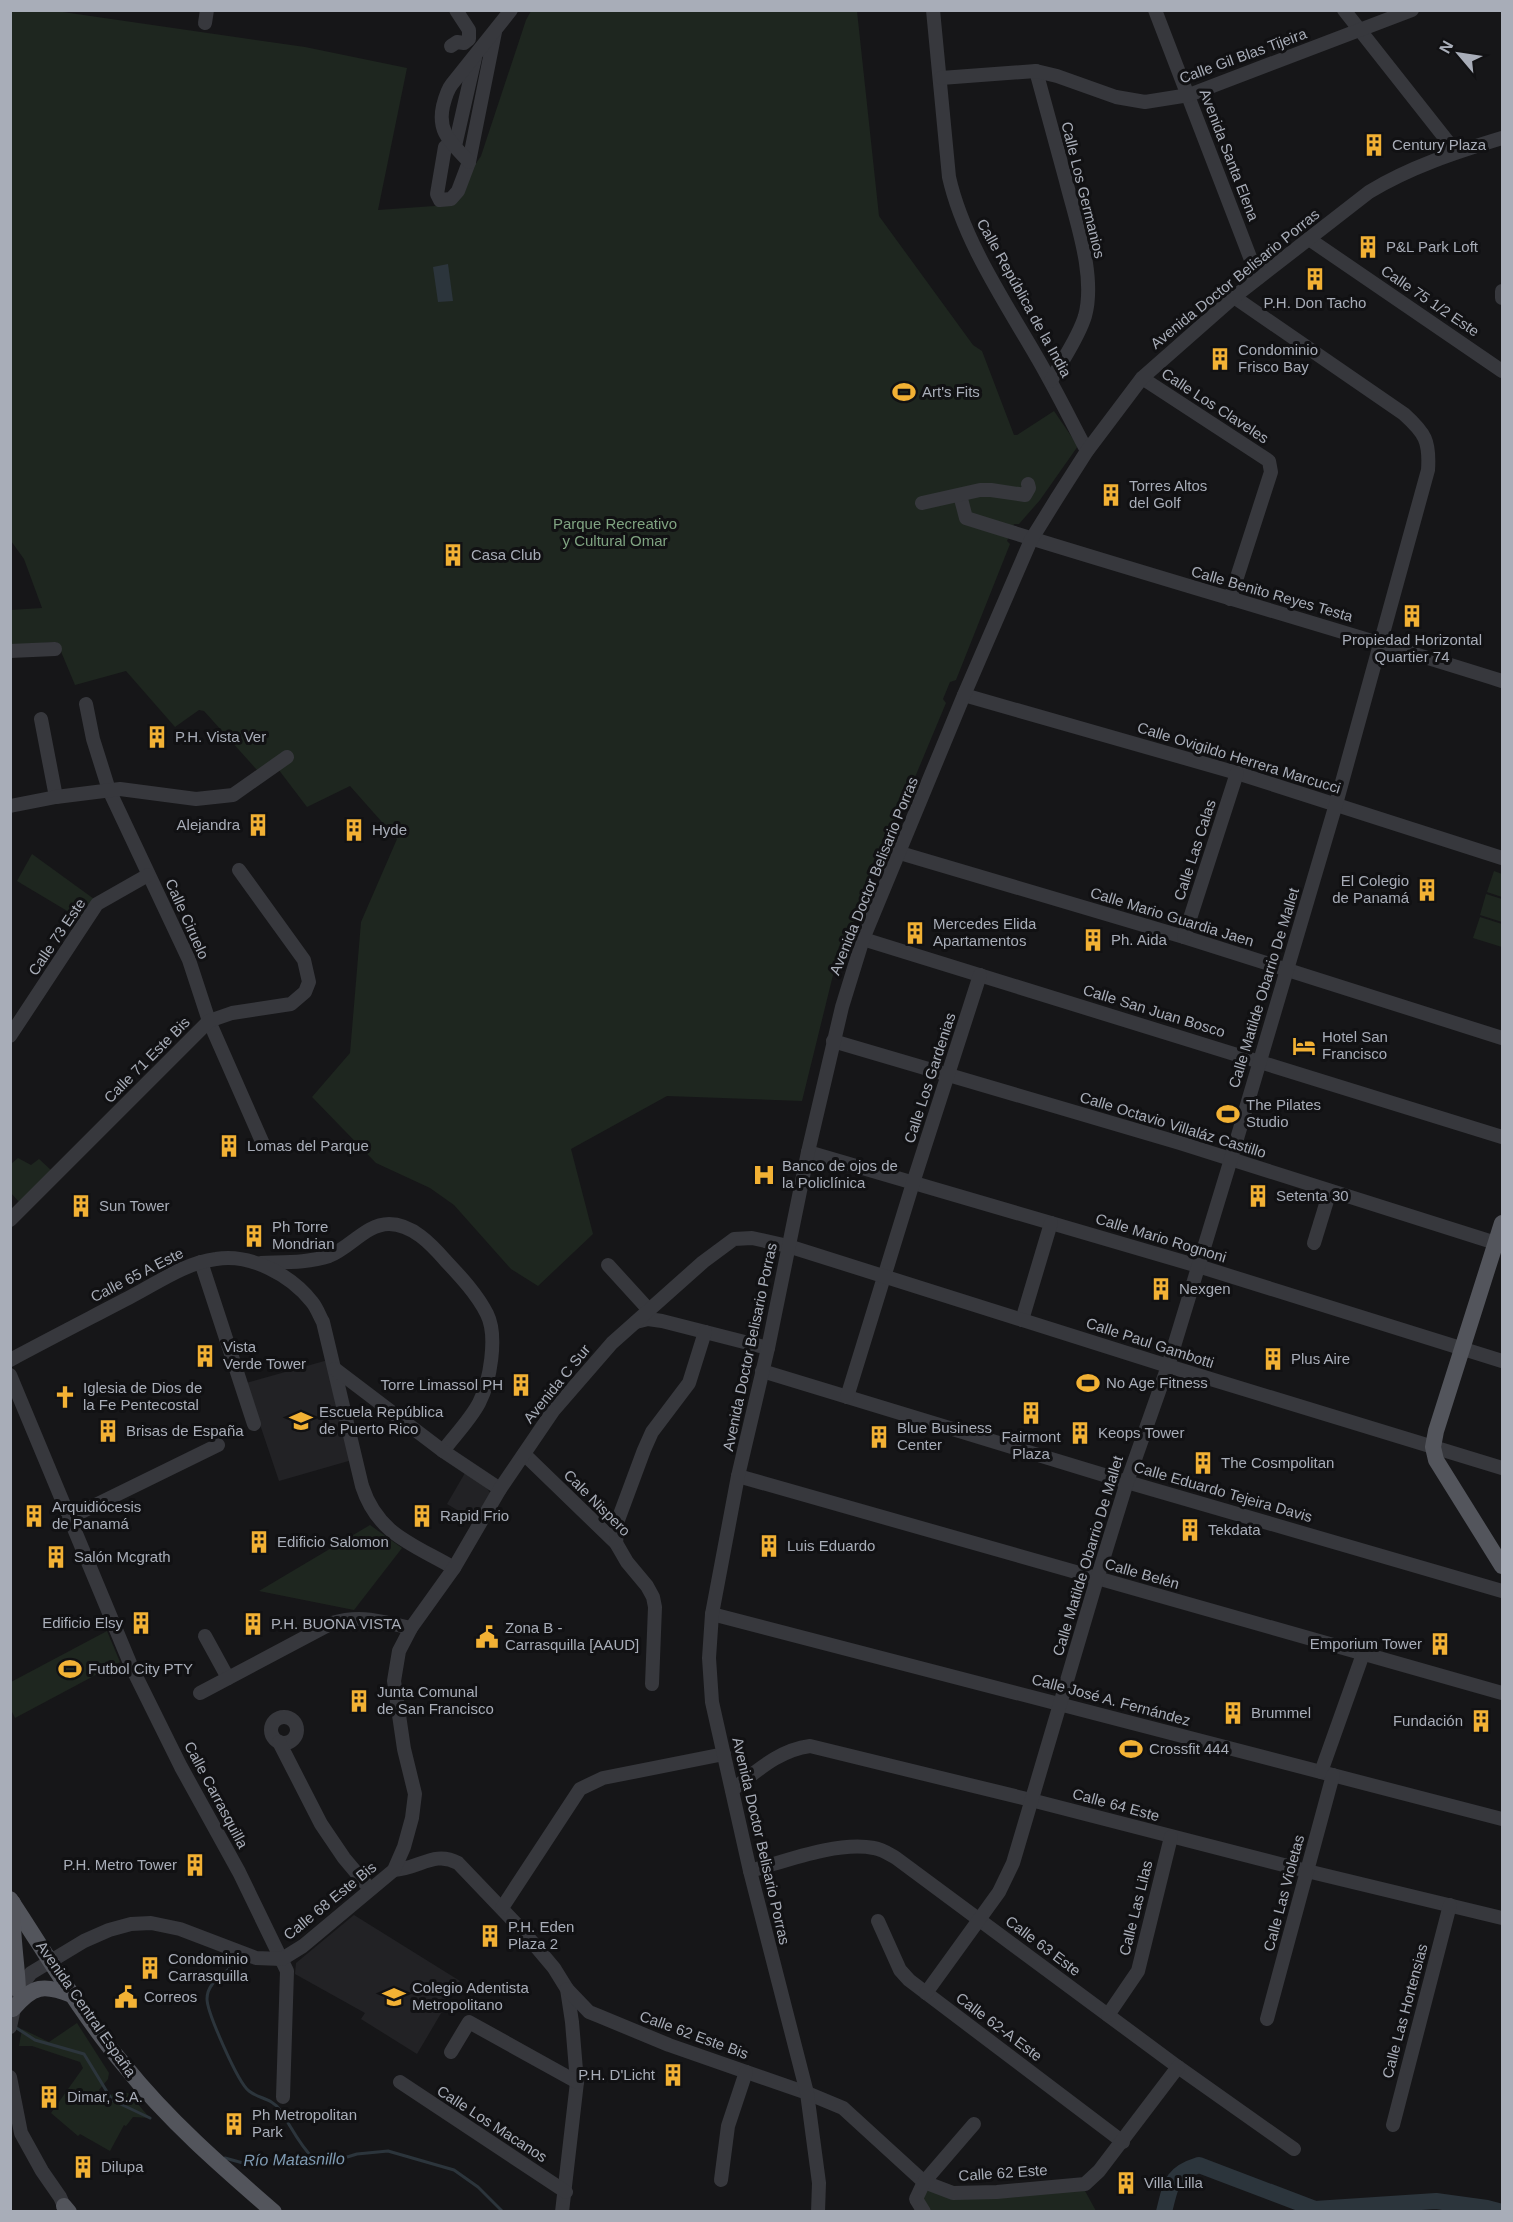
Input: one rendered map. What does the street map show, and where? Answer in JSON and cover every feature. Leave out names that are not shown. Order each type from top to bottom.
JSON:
[{"type":"main road","points":[[1503,1223],[1499,1244],[1462,1348],[1433,1447],[1436,1460],[1503,1566]]},
{"type":"main road","points":[[12,1901],[11,1926],[17,1958],[18,1990]]},
{"type":"main road","name":"Avenida Central España","points":[[12,1901],[72,1995],[123,2064],[160,2106],[212,2158],[274,2211]]},
{"type":"main road","points":[[12,2018],[27,1993],[36,1989],[52,1988],[72,1995]]},
{"type":"street","points":[[451,46],[457,42],[464,43],[469,39],[470,30],[456,10]]},
{"type":"street","points":[[469,162],[450,147],[441,126],[442,109],[448,89],[511,10]]},
{"type":"street","name":"Calle República de la India","points":[[933,10],[949,177],[954,200],[1004,302],[1051,381],[1088,452]]},
{"type":"street","name":"Avenida Santa Elena","points":[[1155,10],[1258,278]]},
{"type":"street","points":[[1344,10],[1456,152]]},
{"type":"street","name":"Calle Gil Blas Tijeira","points":[[941,78],[1036,71],[1116,97],[1145,102],[1189,95],[1412,10]]},
{"type":"street","points":[[475,56],[437,194],[440,200],[451,199],[458,192],[469,162],[495,32]]},
{"type":"street","name":"Calle Los Germanios","points":[[1036,71],[1077,223],[1088,295],[1084,317],[1076,337],[1051,381]]},
{"type":"street","name":"Avenida Doctor Belisario Porras","points":[[818,2211],[819,2183],[807,2093],[750,1871],[712,1702],[709,1658],[712,1614],[738,1476],[768,1348],[808,1152],[850,976],[863,939],[964,695],[1031,540],[1088,452],[1142,378],[1234,297],[1369,192],[1390,179],[1456,152],[1503,138]]},
{"type":"street","name":"Calle 75 1/2 Este","points":[[1309,239],[1503,371]]},
{"type":"street","points":[[1503,291],[1503,298]]},
{"type":"street","name":"Calle Matilde Obarrio De Mallet","points":[[926,1994],[1007,1878],[1127,1482],[1168,1366],[1231,1159],[1336,804],[1428,470],[1429,447],[1420,429],[1404,414],[1234,297]]},
{"type":"street","name":"Calle Los Claveles","points":[[1142,378],[1269,461],[1271,472],[1230,600]]},
{"type":"street","points":[[922,503],[980,490],[1025,495],[1029,488],[1028,484]]},
{"type":"street","points":[[960,495],[966,518],[1031,540]]},
{"type":"street","name":"Calle Benito Reyes Testa","points":[[1031,540],[1503,681]]},
{"type":"street","points":[[10,651],[55,648]]},
{"type":"street","name":"Calle Ovigildo Herrera Marcucci","points":[[964,695],[1237,773],[1503,858]]},
{"type":"street","name":"Calle Ciruelo","points":[[86,704],[93,739],[109,790],[189,960],[209,1021],[264,1146]]},
{"type":"street","points":[[41,720],[56,797]]},
{"type":"street","points":[[10,806],[56,797],[120,789],[196,800],[233,795],[287,756]]},
{"type":"street","name":"Calle Las Calas","points":[[1184,937],[1237,773]]},
{"type":"street","name":"Calle Mario Guardia Jaen","points":[[900,853],[1184,937],[1503,1038]]},
{"type":"street","name":"Calle 71 Este Bis","points":[[10,1220],[209,1021],[232,1013],[291,1004],[305,992],[309,982],[304,960],[239,870]]},
{"type":"street","name":"Calle 73 Este","points":[[10,1036],[97,904],[148,874]]},
{"type":"street","name":"Calle San Juan Bosco","points":[[863,939],[1503,1137]]},
{"type":"street","name":"Calle Los Gardenias","points":[[848,1397],[913,1183],[980,975]]},
{"type":"street","name":"Calle Octavio Villaláz Castillo","points":[[833,1041],[1231,1159],[1499,1244]]},
{"type":"street","name":"Calle Mario Rognoni","points":[[808,1152],[1198,1266],[1503,1361]]},
{"type":"street","points":[[1314,1243],[1330,1191]]},
{"type":"street","points":[[1022,1320],[1051,1223]]},
{"type":"street","points":[[259,1263],[314,1260],[331,1255],[381,1225],[392,1224],[408,1229],[428,1240],[468,1285],[487,1314],[492,1344],[491,1361],[480,1401],[443,1451]]},
{"type":"street","name":"Avenida C Sur","points":[[411,1628],[454,1568],[500,1489],[553,1411],[612,1342],[680,1282],[734,1239],[752,1238],[788,1246]]},
{"type":"street","name":"Calle Paul Gambotti","points":[[788,1246],[1168,1366],[1503,1468]]},
{"type":"street","name":"Calle 65 A Este","points":[[10,1360],[185,1268],[218,1258],[233,1258],[259,1263],[303,1291],[314,1304],[323,1322],[362,1486],[379,1520],[388,1529],[454,1568]]},
{"type":"street","points":[[201,1262],[255,1424]]},
{"type":"street","points":[[608,1265],[649,1310]]},
{"type":"street","points":[[662,1321],[657,1311],[680,1282]]},
{"type":"street","points":[[636,1322],[648,1319],[662,1321],[768,1348]]},
{"type":"street","points":[[616,1543],[618,1520],[644,1450],[652,1432],[689,1383],[705,1332]]},
{"type":"street","points":[[335,1369],[443,1451],[500,1489]]},
{"type":"street","name":"Calle Eduardo Tejeira Davis","points":[[762,1371],[1127,1482],[1503,1591]]},
{"type":"street","name":"Calle Carrasquilla","points":[[10,1375],[132,1668],[181,1767],[239,1872],[287,1971],[283,2097]]},
{"type":"street","points":[[69,1518],[218,1445]]},
{"type":"street","name":"Cale Nispero","points":[[524,1454],[616,1543],[627,1562],[647,1586],[655,1607],[652,1684]]},
{"type":"street","name":"Calle Belén","points":[[738,1476],[1503,1693]]},
{"type":"street","name":"Calle José A. Fernández","points":[[712,1614],[1503,1819]]},
{"type":"street","points":[[200,1693],[332,1623],[348,1618],[359,1617],[411,1628]]},
{"type":"street","name":"Calle 68 Este Bis","points":[[18,1990],[31,1973],[50,1960],[109,1930],[131,1924],[152,1923],[180,1929],[256,1958],[282,1959],[303,1946],[394,1870],[404,1847],[412,1818],[415,1794],[404,1749],[394,1681],[399,1651],[411,1628]]},
{"type":"street","points":[[205,1636],[228,1678]]},
{"type":"street","name":"Calle Las Violetas","points":[[1268,2019],[1307,1871],[1327,1773],[1363,1654]]},
{"type":"street","points":[[279,1742],[321,1824],[344,1858],[370,1889]]},
{"type":"street","name":"Calle 64 Este","points":[[732,1790],[780,1755],[794,1748],[810,1746],[1503,1918]]},
{"type":"street","points":[[502,1908],[580,1789],[603,1778],[724,1754]]},
{"type":"street","name":"Calle Las Lilas","points":[[1108,2015],[1138,1971],[1171,1837]]},
{"type":"street","name":"Calle 63 Este","points":[[750,1871],[834,1849],[858,1846],[876,1848],[896,1858],[1178,2067],[1294,2149]]},
{"type":"street","points":[[404,1847],[410,1857],[421,1863]]},
{"type":"street","points":[[394,1870],[404,1870],[438,1857],[449,1858],[458,1863],[502,1908],[554,1968],[567,1989],[589,2012],[572,2022]]},
{"type":"street","name":"Calle Las Hortensias","points":[[1393,2125],[1450,1905]]},
{"type":"street","name":"Calle 62-A Este","points":[[878,1921],[900,1970],[926,1994],[1123,2142]]},
{"type":"street","points":[[562,2211],[577,2082],[567,1989]]},
{"type":"street","points":[[12,2018],[18,1990]]},
{"type":"street","name":"Calle 62 Este Bis","points":[[589,2012],[669,2045],[807,2093]]},
{"type":"street","points":[[451,2052],[469,2022],[577,2082]]},
{"type":"street","name":"Calle 62 Este","points":[[807,2093],[843,2108],[924,2181],[953,2193],[997,2192],[1085,2184],[1123,2142],[1178,2067]]},
{"type":"street","points":[[721,2180],[728,2127],[746,2072]]},
{"type":"street","points":[[10,2077],[21,2133],[66,2210]]},
{"type":"street","name":"Calle Los Macanos","points":[[400,2082],[566,2192]]},
{"type":"street","points":[[924,2211],[916,2199],[924,2181],[974,2124]]},
{"type":"shaded area","points":[[448,264],[453,301],[438,302],[433,267]]},
{"type":"shaded area","name":"Escuela República de Puerto Rico","points":[[328,1360],[352,1460],[279,1481],[246,1383]]},
{"type":"shaded area","points":[[465,1473],[486,1487],[491,1494],[474,1520],[447,1504]]},
{"type":"shaded area","name":"Colegio Adentista Metropolitano","points":[[354,1915],[460,1981],[417,2054],[361,2019],[365,2013],[295,1974],[296,1963]]},
{"type":"green space","name":"Parque Recreativo y Cultural Omar","points":[[11,11],[56,11],[305,47],[407,68],[378,210],[448,205],[481,156],[531,11],[857,11],[879,216],[973,345],[982,351],[1014,435],[1054,411],[1078,446],[1040,500],[1019,524],[1014,524],[1007,541],[1010,544],[956,680],[950,682],[943,699],[946,703],[834,971],[802,1101],[667,1096],[571,1149],[593,1234],[538,1286],[511,1269],[454,1205],[430,1188],[376,1163],[312,1097],[350,1053],[361,922],[397,839],[350,786],[307,807],[272,761],[257,770],[204,711],[199,710],[175,727],[126,671],[75,685],[57,642],[11,645],[10,610],[42,608],[24,559],[11,541]]},
{"type":"green space","points":[[32,854],[94,899],[79,918],[17,881]]},
{"type":"green space","points":[[1494,871],[1502,874],[1502,897],[1487,892]]},
{"type":"green space","points":[[1486,894],[1502,899],[1502,922],[1480,915]]},
{"type":"green space","points":[[1480,917],[1502,924],[1502,947],[1473,938]]},
{"type":"green space","points":[[18,1158],[31,1165],[39,1159],[52,1171],[20,1203],[11,1193],[11,1164]]},
{"type":"green space","points":[[370,1525],[402,1548],[354,1610],[259,1591]]},
{"type":"green space","name":"Futbol City PTY","points":[[107,1631],[120,1662],[15,1718],[11,1710],[11,1682]]},
{"type":"green space","points":[[77,2023],[109,2073],[108,2079],[99,2090],[106,2099],[115,2092],[128,2093],[150,2118],[133,2117],[126,2126],[124,2125],[110,2151],[80,2134],[78,2136],[51,2113],[83,2068],[80,2062],[32,2046],[19,2046],[22,2029],[49,2042]]},
{"type":"green space","points":[[1084,2189],[1096,2211],[930,2211],[923,2198],[924,2190]]},
{"type":"waterway","points":[[237,1960],[214,1982],[208,1992],[208,2006],[217,2032],[244,2085],[253,2094],[277,2106],[314,2159]]},
{"type":"waterway","name":"Río Matasnillo","points":[[15,2027],[35,2040],[84,2054],[112,2100],[150,2118]]},
{"type":"waterway","name":"Río Matasnillo","points":[[225,2158],[243,2163],[294,2158],[334,2161],[357,2154],[388,2151],[454,2170],[478,2187],[503,2212]]},
{"type":"waterway","name":"Río Matasnillo","points":[[1164,2212],[1173,2182],[1182,2172],[1199,2165],[1315,2209],[1436,2201],[1502,2212]]},
{"type":"place","name":"Century Plaza","points":[[1374,145]]},
{"type":"place","name":"P&L Park Loft","points":[[1368,247]]},
{"type":"place","name":"P.H. Don Tacho","points":[[1315,279]]},
{"type":"place","name":"Condominio Frisco Bay","points":[[1220,359]]},
{"type":"place","name":"Art's Fits","points":[[904,392]]},
{"type":"place","name":"Torres Altos del Golf","points":[[1111,495]]},
{"type":"place","name":"Casa Club","points":[[453,555]]},
{"type":"place","name":"Propiedad Horizontal Quartier 74","points":[[1412,616]]},
{"type":"place","name":"P.H. Vista Ver","points":[[157,737]]},
{"type":"place","name":"Alejandra","points":[[258,825]]},
{"type":"place","name":"Hyde","points":[[354,830]]},
{"type":"place","name":"El Colegio de Panamá","points":[[1427,890]]},
{"type":"place","name":"Mercedes Elida Apartamentos","points":[[915,933]]},
{"type":"place","name":"Ph. Aida","points":[[1093,940]]},
{"type":"place","name":"Hotel San Francisco","points":[[1304,1046]]},
{"type":"place","name":"The Pilates Studio","points":[[1228,1114]]},
{"type":"place","name":"Lomas del Parque","points":[[229,1146]]},
{"type":"place","name":"Banco de ojos de la Policlínica","points":[[764,1175]]},
{"type":"place","name":"Setenta 30","points":[[1258,1196]]},
{"type":"place","name":"Sun Tower","points":[[81,1206]]},
{"type":"place","name":"Ph Torre Mondrian","points":[[254,1236]]},
{"type":"place","name":"Nexgen","points":[[1161,1289]]},
{"type":"place","name":"Vista Verde Tower","points":[[205,1356]]},
{"type":"place","name":"Plus Aire","points":[[1273,1359]]},
{"type":"place","name":"No Age Fitness","points":[[1088,1383]]},
{"type":"place","name":"Torre Limassol PH","points":[[521,1385]]},
{"type":"place","name":"Iglesia de Dios de la Fe Pentecostal","points":[[65,1397]]},
{"type":"place","name":"Fairmont Plaza","points":[[1031,1413]]},
{"type":"place","name":"Escuela República de Puerto Rico","points":[[301,1421]]},
{"type":"place","name":"Brisas de España","points":[[108,1431]]},
{"type":"place","name":"Keops Tower","points":[[1080,1433]]},
{"type":"place","name":"Blue Business Center","points":[[879,1437]]},
{"type":"place","name":"The Cosmpolitan","points":[[1203,1463]]},
{"type":"place","name":"Arquidiócesis de Panamá","points":[[34,1516]]},
{"type":"place","name":"Rapid Frio","points":[[422,1516]]},
{"type":"place","name":"Tekdata","points":[[1190,1530]]},
{"type":"place","name":"Edificio Salomon","points":[[259,1542]]},
{"type":"place","name":"Luis Eduardo","points":[[769,1546]]},
{"type":"place","name":"Salón Mcgrath","points":[[56,1557]]},
{"type":"place","name":"Edificio Elsy","points":[[141,1623]]},
{"type":"place","name":"P.H. BUONA VISTA","points":[[253,1624]]},
{"type":"place","name":"Zona B - Carrasquilla [AAUD]","points":[[487,1637]]},
{"type":"place","name":"Emporium Tower","points":[[1440,1644]]},
{"type":"place","name":"Futbol City PTY","points":[[70,1669]]},
{"type":"place","name":"Junta Comunal de San Francisco","points":[[359,1701]]},
{"type":"place","name":"Brummel","points":[[1233,1713]]},
{"type":"place","name":"Fundación","points":[[1481,1721]]},
{"type":"place","name":"Crossfit 444","points":[[1131,1749]]},
{"type":"place","name":"P.H. Metro Tower","points":[[195,1865]]},
{"type":"place","name":"P.H. Eden Plaza 2","points":[[490,1936]]},
{"type":"place","name":"Condominio Carrasquilla","points":[[150,1968]]},
{"type":"place","name":"Correos","points":[[126,1997]]},
{"type":"place","name":"Colegio Adentista Metropolitano","points":[[394,1997]]},
{"type":"place","name":"P.H. D'Licht","points":[[673,2075]]},
{"type":"place","name":"Dimar, S.A.","points":[[49,2097]]},
{"type":"place","name":"Ph Metropolitan Park","points":[[234,2124]]},
{"type":"place","name":"Dilupa","points":[[83,2167]]},
{"type":"place","name":"Villa Lilla","points":[[1126,2183]]}]
